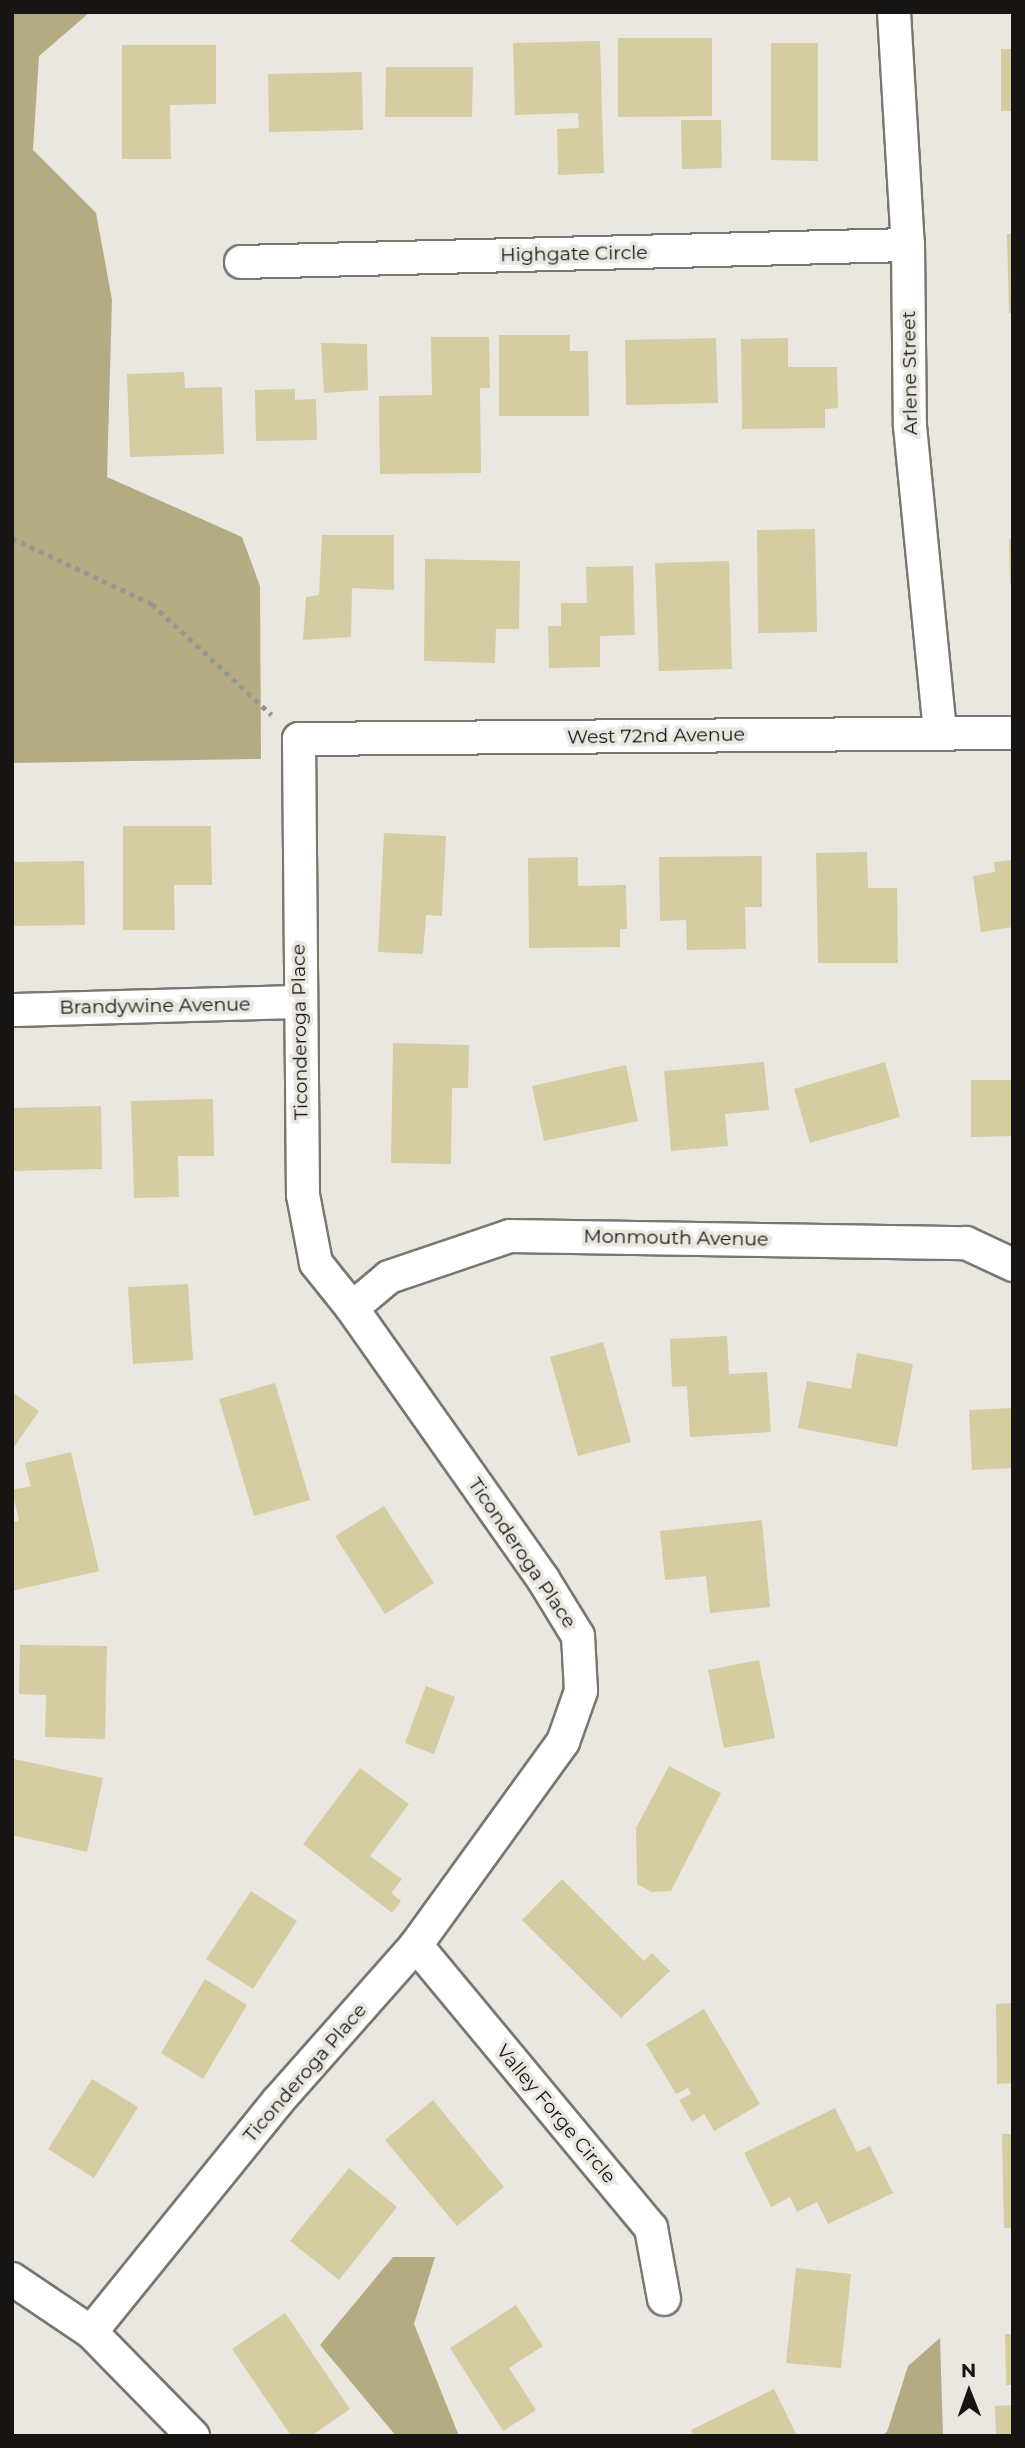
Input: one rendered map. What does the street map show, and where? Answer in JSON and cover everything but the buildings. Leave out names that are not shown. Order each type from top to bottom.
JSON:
[{"type":"street","name":"Arlene Street","points":[[894,12],[908,245],[910,426],[940,733]]},
{"type":"street","name":"Highgate Circle","points":[[241,262],[908,245]]},
{"type":"street","name":"West 72nd Avenue","points":[[299,739],[1013,733]]},
{"type":"street","name":"Ticonderoga Place","points":[[92,2332],[278,2101],[416,1945],[563,1742],[581,1691],[578,1636],[352,1308],[316,1263],[303,1195],[298,1002],[299,739]]},
{"type":"street","name":"Brandywine Avenue","points":[[12,1010],[298,1002]]},
{"type":"street","name":"Monmouth Avenue","points":[[352,1308],[389,1278],[510,1236],[966,1243],[1013,1265]]},
{"type":"street","name":"Valley Forge Circle","points":[[416,1945],[651,2228],[664,2299]]},
{"type":"street","points":[[12,2279],[92,2332],[193,2436]]},
{"type":"path","points":[[12,538],[152,604],[299,739]]},
{"type":"shaded area","points":[[12,12],[90,12],[39,56],[33,150],[96,213],[112,300],[107,477],[242,537],[260,586],[261,759],[12,763]]},
{"type":"shaded area","points":[[393,2257],[435,2257],[414,2324],[459,2436],[396,2436],[320,2345]]},
{"type":"shaded area","points":[[940,2338],[943,2436],[880,2436],[887,2432],[908,2366]]}]
